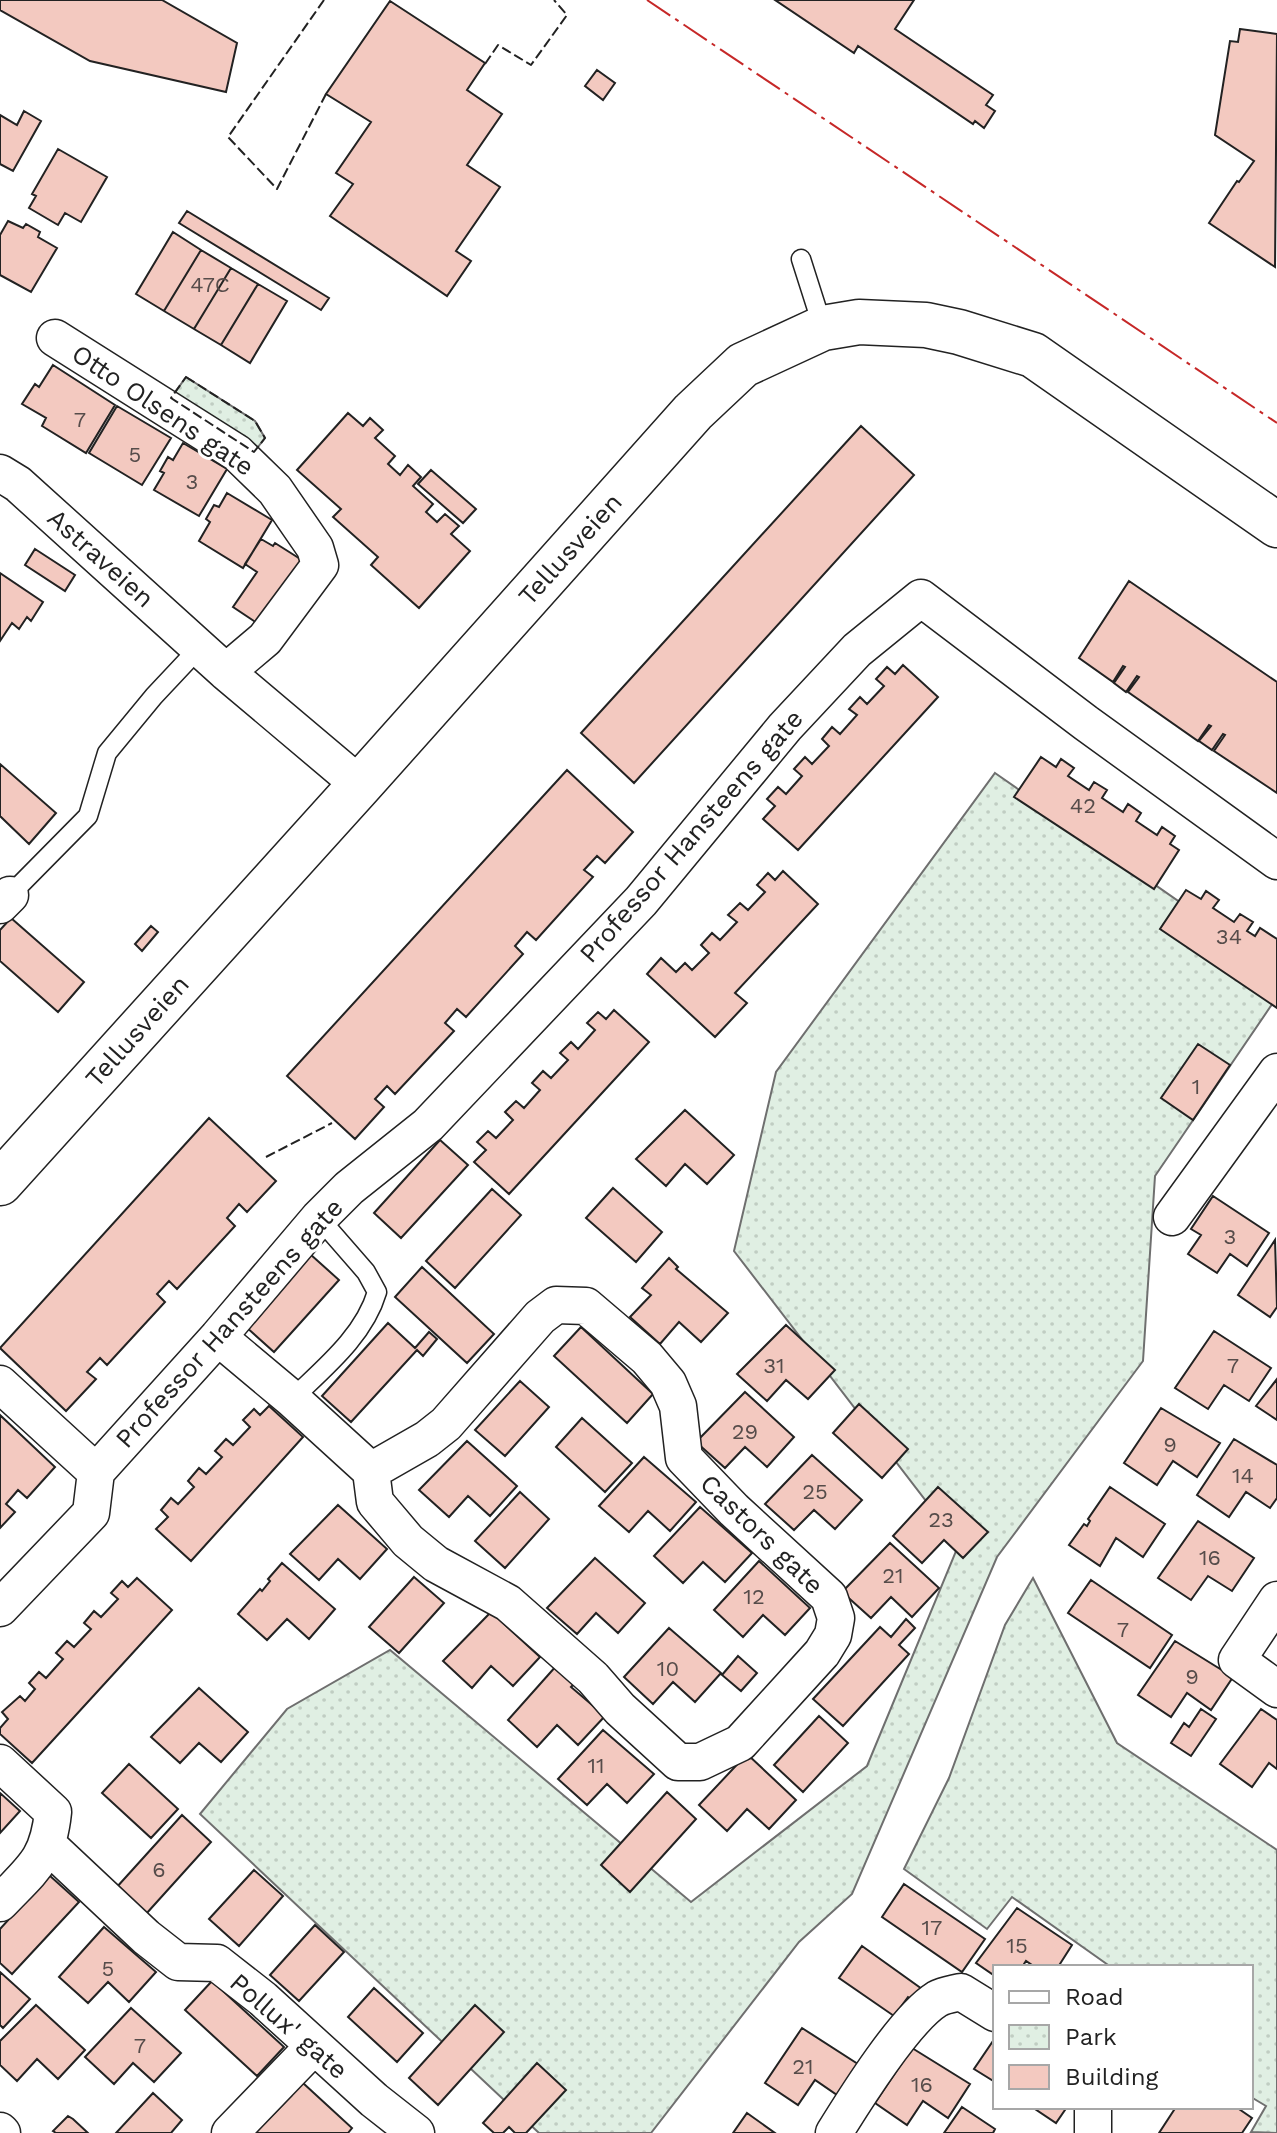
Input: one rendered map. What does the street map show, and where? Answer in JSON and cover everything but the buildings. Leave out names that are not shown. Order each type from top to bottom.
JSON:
[{"type":"street","name":"Tellusveien","points":[[0,1183],[360,785],[467,662],[717,388],[743,365],[823,328],[859,322],[926,325],[971,336],[1033,355],[1277,525]]},
{"type":"street","name":"Otto Olsens gate","points":[[55,338],[237,453],[275,490],[315,548],[320,565],[265,639],[226,672]]},
{"type":"street","name":"Astraveien","points":[[0,473],[18,484],[226,672],[360,785]]},
{"type":"street","name":"Professor Hansteens gate","points":[[0,1608],[91,1513],[96,1472],[218,1337],[319,1218],[349,1188],[428,1125],[641,901],[785,727],[857,650],[921,598],[1277,861]]},
{"type":"street","points":[[1172,1217],[1277,1072]]},
{"type":"street","name":"Castors gate","points":[[556,1305],[586,1306],[647,1358],[668,1383],[678,1406],[684,1458],[734,1510],[829,1597],[836,1618],[833,1635],[822,1653],[740,1743],[700,1762],[678,1762],[620,1709],[593,1678],[508,1603],[436,1564],[408,1541],[375,1502],[371,1471],[427,1439],[446,1424],[522,1336],[556,1305]]},
{"type":"street","points":[[218,1337],[371,1471]]},
{"type":"street","name":"Professor Hansteens gate","points":[[0,1384],[96,1472]]},
{"type":"street","points":[[1277,1600],[1237,1660],[1277,1689]]},
{"type":"street","points":[[0,1763],[53,1812],[48,1845],[38,1862],[0,1903]]},
{"type":"street","name":"Pollux' gate","points":[[48,1845],[146,1937],[178,1962],[217,1963],[263,1999],[313,2047],[416,2133]]},
{"type":"street","points":[[834,2133],[878,2066],[923,2010],[940,1997],[961,1992],[993,2012]]},
{"type":"street","points":[[230,2133],[313,2047]]},
{"type":"street","points":[[1093,2109],[1093,2133]]},
{"type":"lane","points":[[801,259],[823,328]]},
{"type":"lane","points":[[5,900],[88,816],[107,753],[200,647]]},
{"type":"lane","points":[[292,1399],[338,1355],[372,1309],[377,1292],[366,1272],[319,1218]]},
{"type":"green space","points":[[186,377],[255,421],[265,438],[254,452],[171,398]]},
{"type":"green space","points":[[995,773],[1277,970],[1277,997],[1155,1176],[1143,1361],[997,1557],[852,1894],[799,1942],[651,2133],[539,2133],[200,1814],[287,1709],[390,1650],[691,1902],[867,1766],[959,1544],[734,1251],[776,1072]]},
{"type":"green space","points":[[1033,1578],[1117,1743],[1277,1850],[1277,2133],[1251,2132],[1266,2106],[1253,2098],[1253,1965],[1108,1965],[1012,1897],[987,1929],[904,1869],[949,1778],[1005,1625]]},
{"type":"fence","points":[[324,0],[228,137],[277,189],[326,94]]},
{"type":"fence","points":[[485,64],[498,45],[531,65],[567,15],[554,0]]},
{"type":"fence","points":[[186,377],[255,421],[265,438],[254,452],[171,398],[186,377]]},
{"type":"fence","points":[[266,1157],[332,1123]]},
{"type":"power","points":[[647,0],[1277,423]]}]
